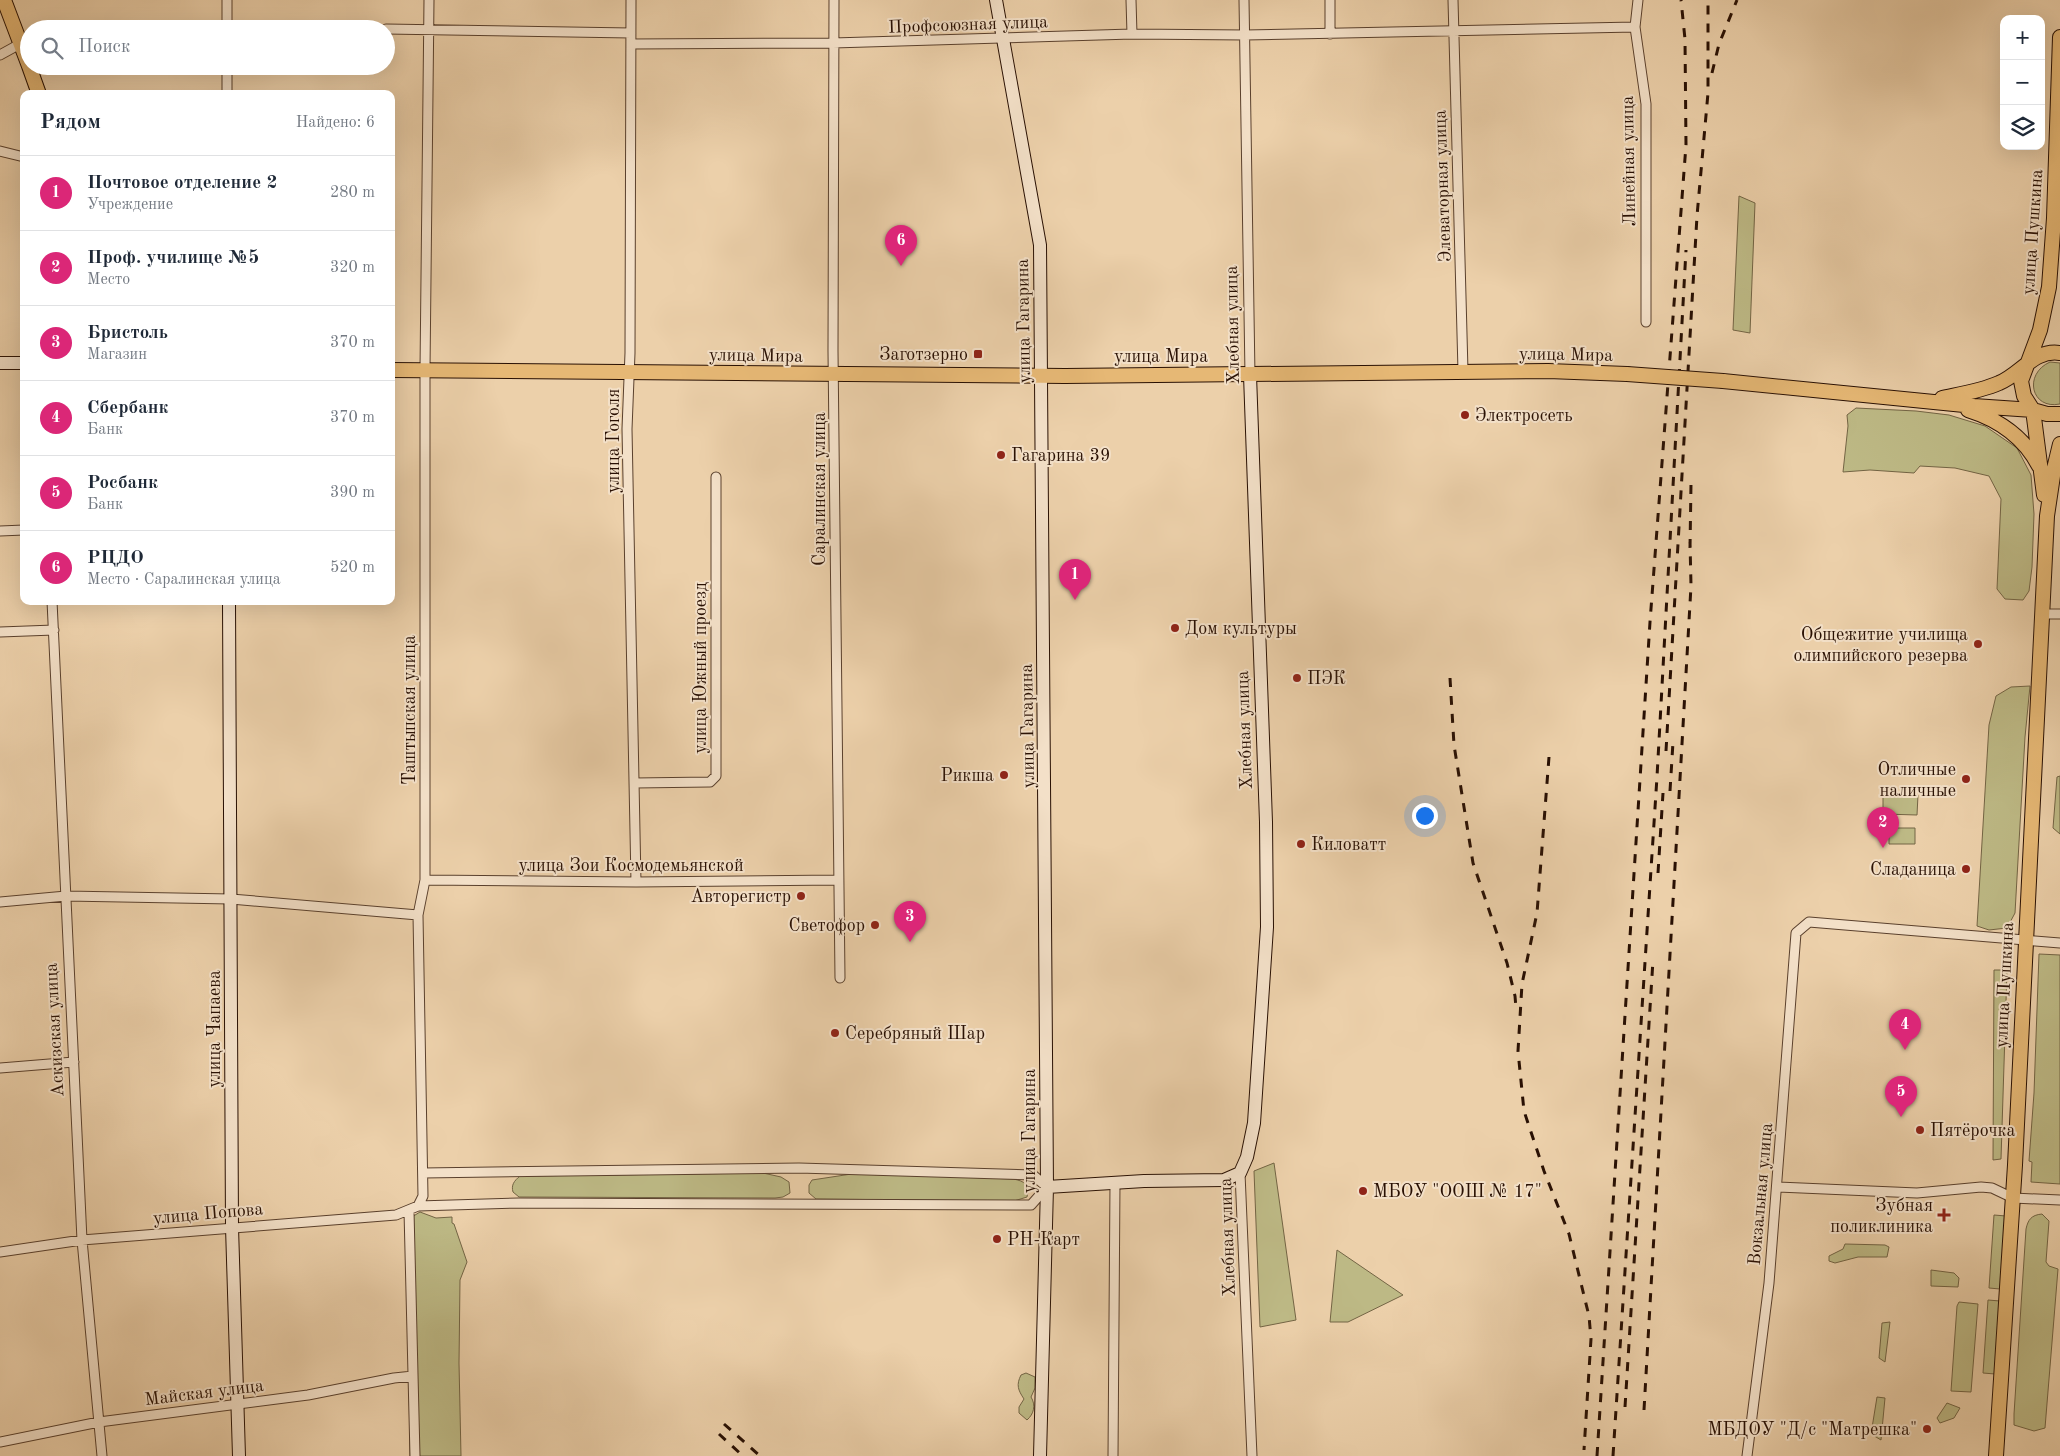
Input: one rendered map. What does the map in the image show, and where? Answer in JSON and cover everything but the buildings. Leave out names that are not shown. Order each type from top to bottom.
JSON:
[{"type":"main road","points":[[4,0],[20,32]]},
{"type":"main road","name":"улица Пушкина","points":[[1996,1456],[2013,1198],[2047,516],[2033,410],[2024,396],[2022,388],[2023,374],[2040,330],[2049,287],[2054,218],[2060,37]]},
{"type":"main road","points":[[32,75],[38,90]]},
{"type":"main road","points":[[1929,400],[1981,390],[2000,383],[2040,354],[2060,353]]},
{"type":"main road","name":"улица Мира","points":[[395,370],[1042,376],[1548,371],[1627,374],[1723,381],[1929,400]]},
{"type":"main road","points":[[1929,400],[2060,414]]},
{"type":"main road","points":[[1929,400],[1979,414],[2014,432],[2034,456],[2042,471]]},
{"type":"main road","points":[[2047,516],[2054,468],[2060,444]]},
{"type":"street","points":[[227,0],[227,20]]},
{"type":"street","name":"Таштыпская улица","points":[[418,1206],[423,1196],[418,915],[425,880],[425,370],[429,0]]},
{"type":"street","name":"улица Гоголя","points":[[631,0],[627,429],[636,882]]},
{"type":"street","name":"Саралинская улица","points":[[834,0],[834,374],[840,978]]},
{"type":"street","name":"улица Гагарина","points":[[996,0],[1040,244],[1047,1187],[1040,1456]]},
{"type":"street","points":[[1131,0],[1132,34]]},
{"type":"street","name":"Хлебная улица","points":[[1244,0],[1250,375],[1266,822],[1267,927],[1254,1123],[1250,1146],[1240,1173],[1252,1456]]},
{"type":"street","points":[[1330,0],[1330,34]]},
{"type":"street","name":"Элеваторная улица","points":[[1453,0],[1464,371]]},
{"type":"street","name":"Линейная улица","points":[[1638,0],[1636,27],[1646,104],[1646,322]]},
{"type":"street","name":"Профсоюзная улица","points":[[631,44],[833,43],[1002,40],[1132,34],[1245,36],[1636,27]]},
{"type":"street","points":[[395,29],[631,33]]},
{"type":"street","points":[[0,55],[20,45]]},
{"type":"street","points":[[227,75],[227,90]]},
{"type":"street","points":[[0,151],[20,156]]},
{"type":"street","points":[[0,363],[20,363]]},
{"type":"street","name":"улица Южный проезд","points":[[635,783],[710,782],[716,776],[716,477]]},
{"type":"street","points":[[0,531],[20,530]]},
{"type":"street","name":"Аскизская улица","points":[[52,605],[82,1240],[102,1456]]},
{"type":"street","name":"улица Чапаева","points":[[229,605],[232,1227],[239,1456]]},
{"type":"street","points":[[2043,614],[2060,614]]},
{"type":"street","points":[[0,632],[54,630]]},
{"type":"street","name":"улица Зои Космодемьянской","points":[[425,880],[636,882],[838,880]]},
{"type":"street","points":[[0,902],[66,896],[231,898],[418,915]]},
{"type":"street","name":"Вокзальная улица","points":[[1747,1456],[1769,1283],[1778,1187],[1796,933],[1809,922],[2025,940]]},
{"type":"street","points":[[2025,940],[2060,943]]},
{"type":"street","points":[[0,1068],[74,1062]]},
{"type":"street","points":[[423,1174],[798,1168],[1033,1175],[1047,1187]]},
{"type":"street","points":[[418,1206],[519,1203],[1031,1205],[1047,1187],[1115,1182],[1224,1180],[1240,1173]]},
{"type":"street","points":[[1113,1456],[1115,1182]]},
{"type":"street","points":[[1778,1187],[1917,1193],[1981,1187],[1992,1188],[2013,1198],[2060,1200]]},
{"type":"street","name":"улица Попова","points":[[0,1252],[82,1240],[396,1215],[418,1206]]},
{"type":"street","points":[[409,1211],[415,1456]]},
{"type":"street","name":"Майская улица","points":[[0,1442],[99,1422],[308,1395],[413,1376]]},
{"type":"shaded area","points":[[1739,196],[1755,203],[1750,333],[1733,330]]},
{"type":"shaded area","points":[[2050,362],[2060,363],[2060,404],[2042,402],[2034,390],[2036,374],[2041,367]]},
{"type":"shaded area","points":[[1856,408],[1916,411],[1949,415],[1985,426],[2017,448],[2031,475],[2034,514],[2029,591],[2023,600],[2005,599],[1997,589],[2001,499],[1989,476],[1955,468],[1920,466],[1914,473],[1870,470],[1843,472],[1848,426],[1847,415]]},
{"type":"shaded area","points":[[2030,686],[2025,737],[2015,913],[2007,928],[1989,930],[1977,926],[1989,725],[1996,696],[2011,687]]},
{"type":"shaded area","points":[[2060,776],[2060,834],[2053,828],[2057,777]]},
{"type":"shaded area","points":[[1883,794],[1918,795],[1917,815],[1883,814]]},
{"type":"shaded area","points":[[1877,828],[1915,828],[1915,844],[1889,844],[1889,836],[1877,836]]},
{"type":"shaded area","points":[[2039,954],[2060,955],[2060,1184],[2031,1182],[2032,1162],[2029,1161],[2034,1093]]},
{"type":"shaded area","points":[[1994,970],[2007,970],[2001,1159],[1993,1160]]},
{"type":"shaded area","points":[[1274,1163],[1296,1320],[1260,1327],[1254,1171]]},
{"type":"shaded area","points":[[763,1173],[781,1177],[789,1182],[790,1193],[783,1197],[775,1198],[519,1197],[512,1190],[514,1183],[520,1176]]},
{"type":"shaded area","points":[[858,1173],[1013,1179],[1026,1184],[1028,1193],[1027,1197],[1014,1201],[816,1199],[809,1193],[809,1185],[812,1180]]},
{"type":"shaded area","points":[[420,1212],[436,1218],[452,1217],[452,1223],[454,1224],[467,1262],[460,1280],[461,1456],[410,1456],[407,1220]]},
{"type":"shaded area","points":[[2042,1214],[2049,1221],[2046,1262],[2049,1266],[2058,1269],[2045,1428],[2034,1431],[2014,1425],[2014,1414],[2026,1229],[2031,1218]]},
{"type":"shaded area","points":[[1994,1215],[2006,1216],[2000,1289],[1989,1288]]},
{"type":"shaded area","points":[[1845,1244],[1885,1245],[1889,1247],[1887,1257],[1858,1257],[1835,1263],[1829,1261],[1829,1256],[1843,1249]]},
{"type":"shaded area","points":[[1337,1250],[1403,1295],[1348,1322],[1330,1322]]},
{"type":"shaded area","points":[[1931,1270],[1954,1273],[1959,1278],[1958,1287],[1931,1286]]},
{"type":"shaded area","points":[[1988,1300],[2000,1301],[1995,1374],[1983,1373]]},
{"type":"shaded area","points":[[1959,1302],[1978,1304],[1971,1392],[1951,1391],[1957,1306]]},
{"type":"shaded area","points":[[1890,1322],[1885,1362],[1879,1358],[1882,1323]]},
{"type":"shaded area","points":[[1026,1373],[1035,1377],[1035,1388],[1031,1397],[1034,1409],[1027,1420],[1019,1413],[1019,1407],[1024,1399],[1018,1385],[1021,1375]]},
{"type":"shaded area","points":[[1877,1397],[1885,1398],[1881,1440],[1871,1434]]},
{"type":"shaded area","points":[[1947,1403],[1960,1408],[1954,1418],[1940,1423],[1937,1418]]},
{"type":"railway","points":[[1597,1456],[1650,622],[1686,145],[1685,39],[1681,0]]},
{"type":"railway","points":[[1666,751],[1697,216],[1708,93],[1708,0]]},
{"type":"railway","points":[[1712,73],[1719,44],[1737,0]]},
{"type":"railway","points":[[1613,1456],[1657,777],[1686,250]]},
{"type":"railway","points":[[1690,548],[1691,483]]},
{"type":"railway","points":[[1644,1410],[1691,586],[1690,542]]},
{"type":"railway","points":[[1450,678],[1454,745],[1473,863],[1507,963],[1516,1008]]},
{"type":"railway","points":[[1670,791],[1673,742]]},
{"type":"railway","points":[[1549,757],[1537,913],[1522,984],[1518,1051],[1524,1111],[1544,1171],[1569,1234],[1589,1316],[1591,1339],[1584,1450]]},
{"type":"railway","points":[[1658,873],[1663,793]]},
{"type":"railway","points":[[1625,1407],[1653,960]]},
{"type":"railway","points":[[724,1424],[760,1456]]},
{"type":"railway","points":[[719,1434],[743,1456]]},
{"type":"place","name":"РЦДО","points":[[901,266]]},
{"type":"place","name":"Заготзерно","points":[[978,354]]},
{"type":"place","name":"Электросеть","points":[[1465,415]]},
{"type":"place","name":"Гагарина 39","points":[[1001,455]]},
{"type":"place","name":"Почтовое отделение 2","points":[[1075,600]]},
{"type":"place","name":"Дом культуры","points":[[1175,628]]},
{"type":"place","name":"Общежитие училища олимпийского резерва","points":[[1978,644]]},
{"type":"place","name":"ПЭК","points":[[1297,678]]},
{"type":"place","name":"Рикша","points":[[1004,775]]},
{"type":"place","name":"Отличные наличные","points":[[1966,779]]},
{"type":"place","name":"Киловатт","points":[[1301,844]]},
{"type":"place","name":"Проф. училище №5","points":[[1883,848]]},
{"type":"place","name":"Сладаница","points":[[1966,869]]},
{"type":"place","name":"Авторегистр","points":[[801,896]]},
{"type":"place","name":"Светофор","points":[[875,925]]},
{"type":"place","name":"Бристоль","points":[[910,942]]},
{"type":"place","name":"Серебряный Шар","points":[[835,1033]]},
{"type":"place","name":"Сбербанк","points":[[1905,1050]]},
{"type":"place","name":"Росбанк","points":[[1901,1117]]},
{"type":"place","name":"Пятёрочка","points":[[1920,1130]]},
{"type":"place","name":"МБОУ \"ООШ № 17\"","points":[[1363,1191]]},
{"type":"place","name":"Зубная поликлиника","points":[[1944,1215]]},
{"type":"place","name":"РН-Карт","points":[[997,1239]]},
{"type":"place","name":"МБДОУ \"Д/с \"Матрешка\"","points":[[1927,1429]]}]
